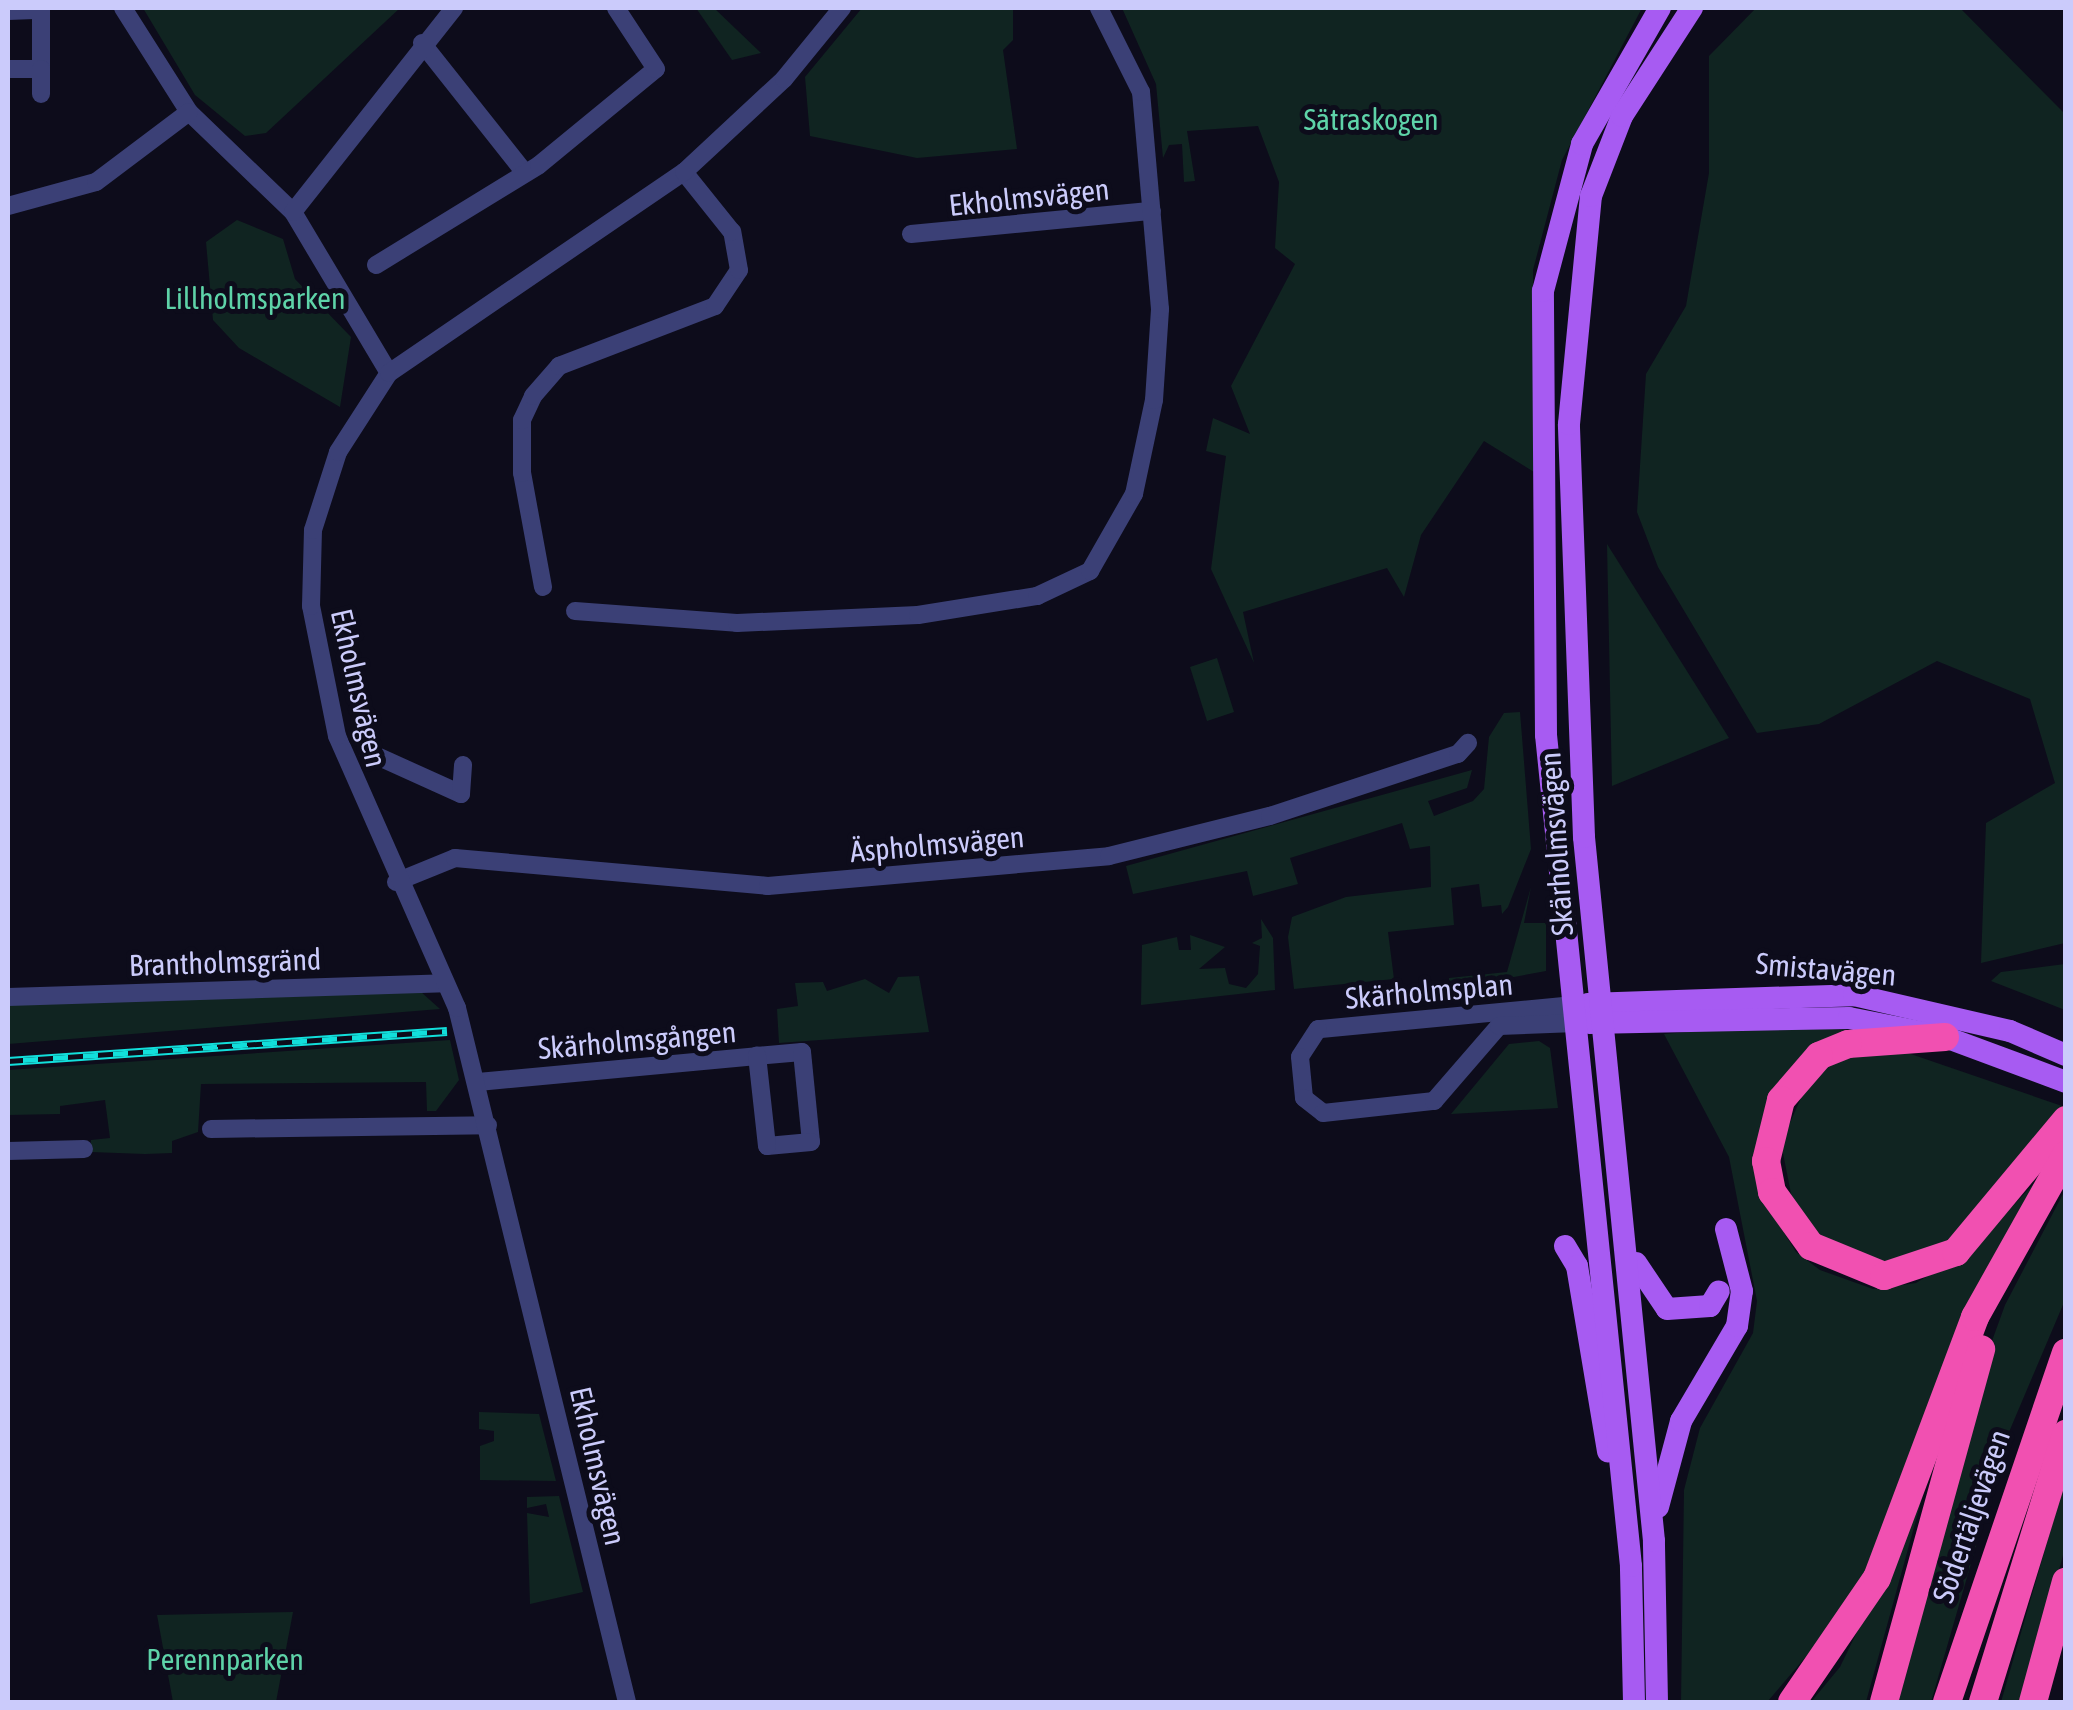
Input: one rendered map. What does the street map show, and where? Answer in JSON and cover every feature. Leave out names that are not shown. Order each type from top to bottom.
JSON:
[{"type":"highway","points":[[1945,1037],[1848,1044],[1820,1056],[1781,1100],[1766,1160],[1772,1192],[1811,1246],[1884,1276],[1956,1252],[2064,1122]]},
{"type":"highway","points":[[1792,1702],[1877,1578],[1975,1316],[2066,1158]]},
{"type":"highway","points":[[1884,1702],[1990,1320],[2066,1158]]},
{"type":"highway","name":"Södertäljevägen","points":[[1947,1702],[2066,1353]]},
{"type":"highway","name":"Södertäljevägen","points":[[1984,1702],[2066,1434]]},
{"type":"highway","points":[[2032,1702],[2066,1580]]},
{"type":"main road","name":"Skärholmsvägen","points":[[1634,1702],[1626,1508],[1543,680],[1543,291],[1582,144],[1660,8]]},
{"type":"main road","name":"Skärholmsvägen","points":[[1657,1702],[1654,1541],[1601,1013],[1570,602],[1578,276],[1602,160],[1692,8]]},
{"type":"main road","name":"Smistavägen","points":[[1575,1014],[1854,995],[1964,1018],[2066,1055]]},
{"type":"main road","name":"Smistavägen","points":[[1601,1013],[1798,1015],[1945,1037],[2066,1082]]},
{"type":"main road","points":[[1654,1541],[1673,1442],[1738,1326],[1742,1292],[1726,1230]]},
{"type":"main road","points":[[1626,1237],[1646,1290],[1667,1309],[1710,1306],[1718,1292]]},
{"type":"main road","points":[[1564,1246],[1577,1266],[1626,1508]]},
{"type":"street","points":[[123,8],[189,112],[293,212],[389,373]]},
{"type":"street","points":[[293,212],[422,43],[454,8]]},
{"type":"street","points":[[376,265],[521,168],[539,165],[656,69],[616,8]]},
{"type":"street","name":"Ekholmsvägen","points":[[626,1702],[478,1082],[445,982],[396,882],[340,748],[310,579],[326,478],[389,373],[684,172],[784,80],[842,8]]},
{"type":"street","name":"Ekholmsvägen","points":[[575,611],[737,623],[918,615],[1038,596],[1090,571],[1120,532],[1154,400],[1152,211],[1141,92],[1103,9]]},
{"type":"street","points":[[8,11],[40,10],[40,94]]},
{"type":"street","points":[[422,43],[521,168]]},
{"type":"street","points":[[8,69],[40,69]]},
{"type":"street","points":[[8,206],[96,182],[189,112]]},
{"type":"street","points":[[543,587],[522,473],[522,420],[533,396],[559,366],[715,306],[739,270],[732,232],[684,172]]},
{"type":"street","name":"Ekholmsvägen","points":[[911,234],[1152,211]]},
{"type":"street","name":"Äspholmsvägen","points":[[396,882],[455,858],[768,886],[1109,856],[1270,816],[1458,754],[1468,743]]},
{"type":"street","points":[[368,752],[461,794],[463,765]]},
{"type":"street","name":"Brantholmsgränd","points":[[8,997],[445,982]]},
{"type":"street","name":"Skärholmsplan","points":[[1575,1014],[1499,1026],[1434,1101],[1323,1114],[1304,1098],[1300,1057],[1318,1029],[1575,1014]]},
{"type":"street","name":"Skärholmsgången","points":[[478,1082],[757,1056],[802,1052],[811,1142],[768,1146],[757,1056]]},
{"type":"street","points":[[212,1129],[488,1126]]},
{"type":"street","points":[[8,1151],[84,1150]]},
{"type":"green space","points":[[143,8],[400,8],[266,133],[245,136],[195,95]]},
{"type":"green space","points":[[696,8],[714,8],[761,53],[732,60]]},
{"type":"green space","points":[[862,8],[1023,8],[1013,10],[1013,40],[1003,50],[1017,149],[917,158],[810,136],[805,77]]},
{"type":"green space","name":"Sätraskogen","points":[[1122,8],[1642,8],[1562,160],[1533,270],[1534,472],[1484,441],[1421,535],[1404,597],[1387,568],[1243,612],[1254,663],[1211,569],[1226,456],[1206,451],[1213,418],[1250,434],[1231,386],[1295,264],[1275,248],[1279,182],[1258,126],[1187,131],[1195,181],[1184,182],[1182,144],[1169,145],[1163,158],[1156,84]]},
{"type":"green space","points":[[1756,8],[1960,8],[2065,114],[2065,943],[1981,963],[1986,823],[2055,783],[2030,699],[1937,661],[1819,724],[1757,733],[1658,567],[1637,512],[1646,374],[1686,306],[1709,173],[1709,56]]},
{"type":"green space","name":"Lillholmsparken","points":[[237,220],[283,239],[295,279],[351,337],[340,407],[239,348],[213,320],[206,242]]},
{"type":"green space","points":[[1607,544],[1729,738],[1612,786]]},
{"type":"green space","points":[[1217,658],[1234,712],[1207,721],[1190,667]]},
{"type":"green space","points":[[1520,712],[1531,849],[1508,907],[1502,914],[1501,905],[1482,907],[1479,884],[1451,888],[1454,925],[1388,932],[1394,979],[1294,989],[1288,937],[1292,917],[1346,897],[1431,887],[1430,846],[1410,849],[1402,823],[1290,858],[1298,884],[1253,896],[1247,871],[1133,894],[1126,866],[1472,770],[1467,788],[1428,801],[1434,816],[1473,801],[1484,789],[1489,737],[1504,713]]},
{"type":"green space","points":[[1531,887],[1524,923],[1546,923],[1546,971],[1449,989],[1449,978],[1507,972]]},
{"type":"green space","points":[[1261,919],[1273,938],[1275,990],[1141,1005],[1142,945],[1177,937],[1179,950],[1191,950],[1190,935],[1225,947],[1199,969],[1225,968],[1229,984],[1246,988],[1258,974],[1260,946],[1252,943],[1262,938]]},
{"type":"green space","points":[[2065,964],[2065,1010],[1991,981],[2001,972]]},
{"type":"green space","points":[[919,976],[929,1032],[779,1043],[777,1009],[798,1006],[795,983],[823,982],[827,991],[865,979],[889,993],[898,977]]},
{"type":"green space","points":[[421,992],[440,1009],[8,1044],[8,1004]]},
{"type":"green space","points":[[1772,1025],[1848,1030],[1793,1068],[1765,1202],[1796,1252],[1820,1270],[1873,1289],[1916,1283],[1972,1249],[2042,1175],[1862,1591],[1768,1701],[1681,1702],[1684,1490],[1700,1428],[1753,1333],[1757,1301],[1729,1157],[1664,1034]]},
{"type":"green space","points":[[450,1040],[459,1080],[436,1111],[427,1111],[426,1082],[201,1084],[198,1132],[172,1141],[172,1153],[145,1154],[91,1152],[91,1140],[110,1138],[105,1100],[60,1106],[60,1114],[8,1115],[8,1070]]},
{"type":"green space","points":[[1539,1041],[1550,1048],[1558,1108],[1451,1114],[1509,1044]]},
{"type":"green space","points":[[1902,1051],[2065,1107],[1976,1218],[1943,1245],[1878,1266],[1835,1252],[1795,1214],[1781,1143],[1809,1080],[1845,1052]]},
{"type":"green space","points":[[2065,1190],[2065,1300],[2009,1432],[1931,1702],[1892,1702],[1967,1410],[2005,1305]]},
{"type":"green space","points":[[479,1412],[539,1414],[556,1481],[480,1480],[480,1446],[494,1441],[494,1431],[479,1429]]},
{"type":"green space","points":[[2065,1480],[2065,1548],[2023,1702],[2001,1702]]},
{"type":"green space","points":[[559,1496],[583,1592],[530,1604],[527,1513],[549,1517],[546,1504],[527,1508],[527,1497]]},
{"type":"green space","points":[[1922,1498],[1866,1702],[1811,1702],[1840,1667]]},
{"type":"green space","name":"Perennparken","points":[[293,1612],[276,1702],[173,1702],[157,1615]]},
{"type":"railway","points":[[8,1061],[447,1031]]}]
